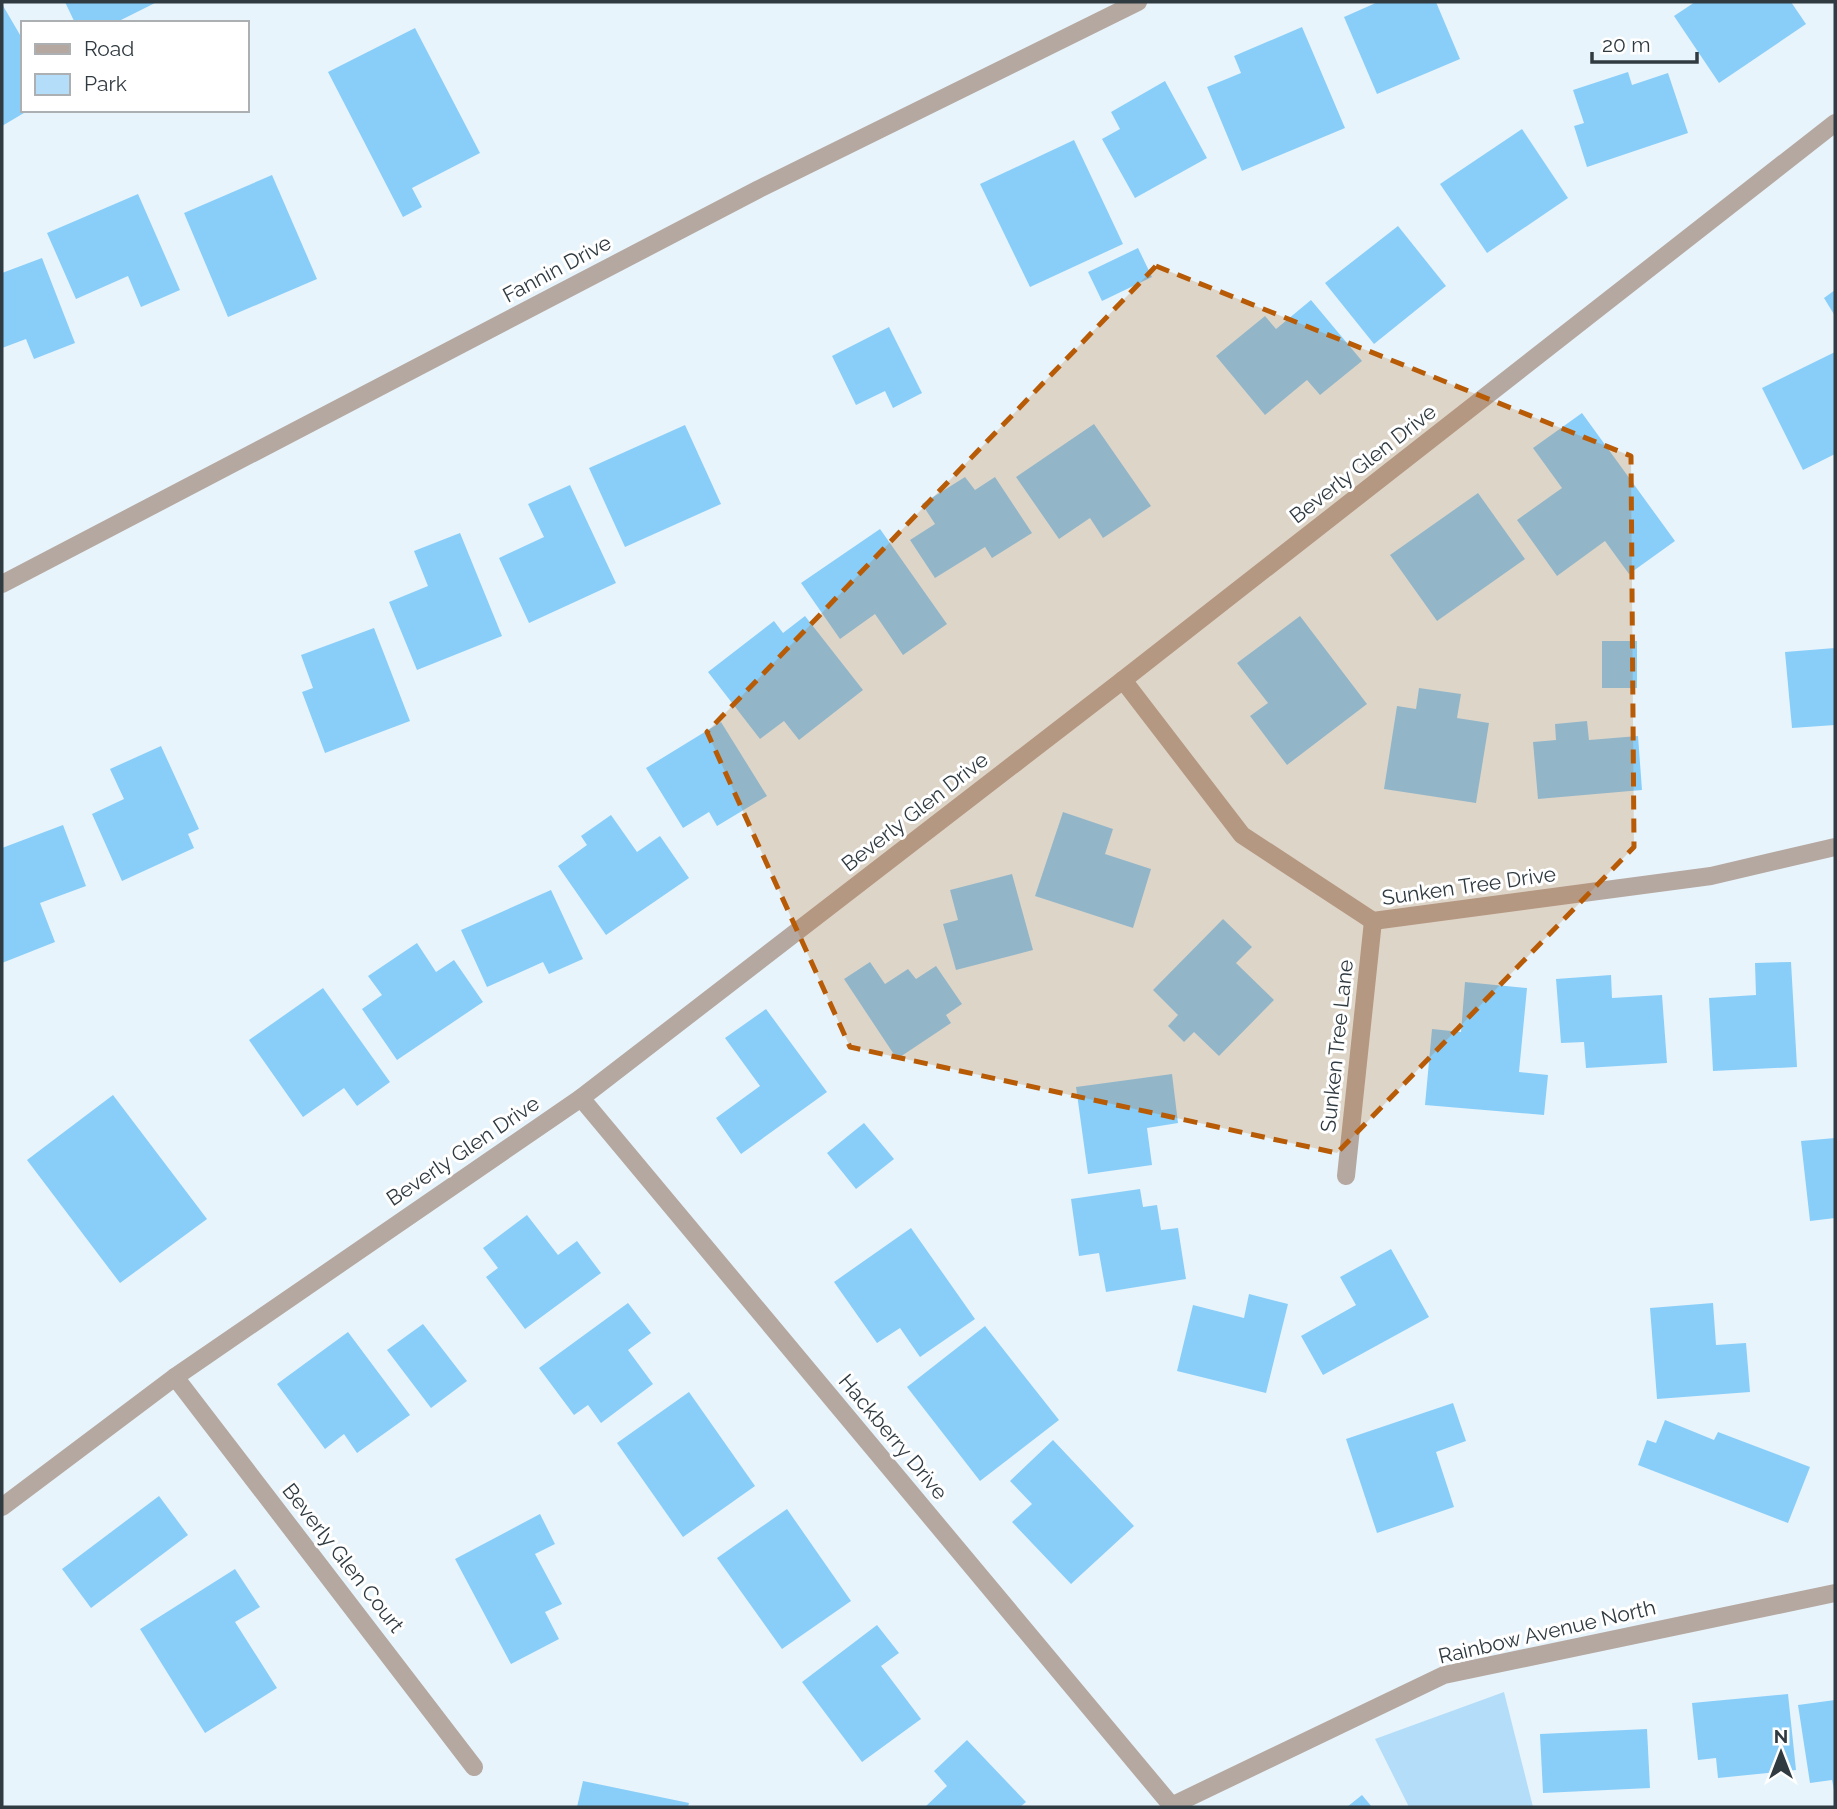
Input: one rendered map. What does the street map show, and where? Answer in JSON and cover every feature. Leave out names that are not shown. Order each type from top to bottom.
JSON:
[{"type":"street","name":"Fannin Drive","points":[[2,584],[759,189],[1138,2]]},
{"type":"street","name":"Beverly Glen Drive","points":[[2,1507],[175,1377],[581,1098],[1123,680],[1835,123]]},
{"type":"street","name":"Sunken Tree Drive","points":[[1123,680],[1242,835],[1373,921],[1710,876],[1835,847]]},
{"type":"street","name":"Sunken Tree Lane","points":[[1346,1176],[1373,921]]},
{"type":"street","name":"Hackberry Drive","points":[[581,1098],[1170,1806]]},
{"type":"street","name":"Beverly Glen Court","points":[[175,1377],[474,1766]]},
{"type":"street","name":"Rainbow Avenue North","points":[[1170,1806],[1444,1675],[1835,1593]]},
{"type":"highlighted area","points":[[1156,266],[1631,456],[1634,847],[1337,1153],[850,1047],[707,732]]},
{"type":"green space","points":[[1504,1692],[1533,1807],[1409,1807],[1375,1739]]},
{"type":"building","points":[[65,2],[157,2],[119,21],[74,21]]},
{"type":"building","points":[[1378,2],[1436,2],[1460,59],[1377,94],[1344,17]]},
{"type":"building","points":[[1695,2],[1791,2],[1806,24],[1719,83],[1674,16]]},
{"type":"building","points":[[2,4],[21,37],[21,112],[26,112],[2,126]]},
{"type":"building","points":[[1302,27],[1345,128],[1242,171],[1207,87],[1241,73],[1234,56]]},
{"type":"building","points":[[415,28],[480,153],[412,188],[422,207],[403,217],[328,72]]},
{"type":"building","points":[[1628,72],[1632,85],[1668,73],[1688,133],[1587,167],[1574,126],[1584,123],[1573,90]]},
{"type":"building","points":[[1165,81],[1207,158],[1135,198],[1102,139],[1120,129],[1111,112]]},
{"type":"building","points":[[1522,129],[1568,198],[1487,253],[1440,184]]},
{"type":"building","points":[[1074,140],[1123,244],[1030,287],[980,184]]},
{"type":"building","points":[[272,175],[317,279],[228,317],[184,213]]},
{"type":"building","points":[[138,194],[180,290],[141,307],[128,276],[76,299],[47,233]]},
{"type":"building","points":[[1398,226],[1446,286],[1374,344],[1325,283]]},
{"type":"building","points":[[1138,248],[1152,277],[1102,301],[1088,272]]},
{"type":"building","points":[[42,258],[75,343],[34,359],[26,339],[2,348],[2,273]]},
{"type":"building","points":[[1835,290],[1835,316],[1824,298]]},
{"type":"building","points":[[1311,300],[1362,361],[1320,395],[1307,380],[1265,415],[1216,356],[1265,316],[1276,329]]},
{"type":"building","points":[[889,327],[922,393],[893,408],[885,391],[856,405],[832,356]]},
{"type":"building","points":[[1835,352],[1835,454],[1803,470],[1762,388]]},
{"type":"building","points":[[1582,413],[1675,541],[1629,574],[1605,541],[1557,576],[1517,520],[1562,488],[1533,448]]},
{"type":"building","points":[[1094,424],[1151,506],[1103,538],[1090,518],[1059,539],[1016,477]]},
{"type":"building","points":[[685,425],[721,504],[625,547],[589,468]]},
{"type":"building","points":[[965,477],[975,490],[995,477],[1032,533],[992,558],[985,547],[935,578],[910,540],[935,524],[922,504]]},
{"type":"building","points":[[570,485],[616,583],[529,623],[499,558],[544,537],[528,504]]},
{"type":"building","points":[[1478,493],[1525,559],[1437,621],[1390,555]]},
{"type":"building","points":[[880,529],[947,624],[903,655],[875,614],[840,639],[801,583]]},
{"type":"building","points":[[460,533],[502,636],[417,670],[389,602],[428,586],[414,551]]},
{"type":"building","points":[[805,616],[863,690],[799,740],[784,721],[760,739],[708,672],[774,621],[783,633]]},
{"type":"building","points":[[1300,616],[1367,704],[1287,765],[1250,716],[1268,703],[1237,663]]},
{"type":"building","points":[[374,628],[410,721],[325,753],[302,692],[313,688],[301,655]]},
{"type":"building","points":[[1602,641],[1637,641],[1637,688],[1602,688]]},
{"type":"building","points":[[1835,648],[1835,725],[1792,728],[1785,652]]},
{"type":"building","points":[[1419,688],[1461,694],[1457,718],[1489,723],[1476,803],[1384,789],[1397,706],[1416,709]]},
{"type":"building","points":[[1587,721],[1589,740],[1638,736],[1642,790],[1538,799],[1533,742],[1556,740],[1555,724]]},
{"type":"building","points":[[721,722],[767,796],[717,826],[709,812],[683,828],[646,768]]},
{"type":"building","points":[[161,746],[199,829],[188,834],[194,848],[122,881],[92,814],[124,799],[110,769]]},
{"type":"building","points":[[1063,812],[1113,829],[1105,854],[1151,869],[1133,928],[1035,896]]},
{"type":"building","points":[[611,815],[637,852],[660,836],[689,878],[606,935],[558,866],[587,845],[581,836]]},
{"type":"building","points":[[63,825],[86,886],[40,903],[55,942],[2,963],[2,848]]},
{"type":"building","points":[[1012,874],[1033,950],[956,970],[943,924],[958,920],[950,890]]},
{"type":"building","points":[[551,890],[583,959],[549,974],[543,962],[487,987],[461,930]]},
{"type":"building","points":[[1223,919],[1252,947],[1236,963],[1274,1000],[1219,1056],[1194,1032],[1184,1042],[1168,1026],[1178,1015],[1153,990]]},
{"type":"building","points":[[417,943],[436,972],[454,960],[483,1002],[397,1060],[362,1009],[382,995],[368,976]]},
{"type":"building","points":[[870,962],[885,984],[908,969],[916,979],[936,966],[962,1004],[946,1015],[951,1023],[897,1059],[844,979]]},
{"type":"building","points":[[1791,962],[1797,1067],[1713,1071],[1709,998],[1756,995],[1755,963]]},
{"type":"building","points":[[1611,975],[1612,998],[1662,995],[1667,1063],[1586,1068],[1584,1042],[1561,1043],[1556,979]]},
{"type":"building","points":[[1465,982],[1527,988],[1519,1072],[1548,1075],[1544,1115],[1425,1105],[1432,1029],[1461,1032]]},
{"type":"building","points":[[323,988],[390,1082],[357,1106],[344,1088],[303,1117],[249,1040]]},
{"type":"building","points":[[766,1009],[827,1092],[741,1154],[716,1118],[760,1086],[725,1038]]},
{"type":"building","points":[[1172,1074],[1178,1123],[1147,1128],[1152,1165],[1088,1174],[1076,1087]]},
{"type":"building","points":[[113,1095],[207,1219],[120,1283],[27,1160]]},
{"type":"building","points":[[864,1123],[894,1159],[856,1189],[827,1153]]},
{"type":"building","points":[[1835,1138],[1835,1218],[1810,1221],[1801,1141]]},
{"type":"building","points":[[1140,1189],[1143,1207],[1157,1205],[1161,1230],[1178,1228],[1186,1279],[1106,1292],[1099,1253],[1079,1256],[1071,1199]]},
{"type":"building","points":[[527,1215],[558,1255],[577,1241],[601,1273],[525,1329],[486,1277],[498,1268],[483,1248]]},
{"type":"building","points":[[911,1228],[975,1319],[920,1357],[900,1328],[877,1343],[834,1282]]},
{"type":"building","points":[[1391,1249],[1429,1317],[1323,1375],[1301,1336],[1356,1305],[1340,1277]]},
{"type":"building","points":[[1249,1294],[1288,1304],[1266,1393],[1177,1371],[1193,1305],[1244,1318]]},
{"type":"building","points":[[628,1303],[651,1333],[628,1350],[653,1384],[601,1423],[588,1405],[574,1415],[539,1368]]},
{"type":"building","points":[[1713,1303],[1716,1345],[1746,1343],[1750,1392],[1657,1399],[1650,1308]]},
{"type":"building","points":[[423,1324],[467,1381],[431,1408],[387,1350]]},
{"type":"building","points":[[985,1326],[1059,1420],[980,1481],[907,1387]]},
{"type":"building","points":[[348,1332],[410,1415],[357,1453],[344,1434],[325,1449],[277,1384]]},
{"type":"building","points":[[689,1392],[755,1486],[683,1537],[617,1443]]},
{"type":"building","points":[[1453,1403],[1466,1441],[1436,1452],[1454,1507],[1377,1533],[1346,1439]]},
{"type":"building","points":[[1665,1420],[1714,1440],[1718,1432],[1810,1467],[1788,1523],[1638,1465],[1647,1440],[1656,1443]]},
{"type":"building","points":[[1053,1440],[1134,1526],[1071,1584],[1012,1522],[1032,1504],[1010,1481]]},
{"type":"building","points":[[159,1496],[188,1535],[91,1608],[62,1569]]},
{"type":"building","points":[[787,1509],[851,1601],[782,1649],[717,1558]]},
{"type":"building","points":[[540,1514],[555,1544],[535,1554],[562,1604],[545,1612],[559,1639],[511,1664],[455,1559]]},
{"type":"building","points":[[235,1569],[260,1607],[235,1622],[277,1688],[205,1733],[140,1629]]},
{"type":"building","points":[[877,1625],[899,1653],[881,1666],[921,1719],[862,1762],[802,1682]]},
{"type":"building","points":[[1788,1694],[1796,1770],[1718,1778],[1716,1758],[1698,1760],[1692,1703]]},
{"type":"building","points":[[1835,1700],[1834,1790],[1832,1780],[1810,1783],[1798,1705]]},
{"type":"building","points":[[1647,1729],[1650,1788],[1543,1793],[1540,1734]]},
{"type":"building","points":[[967,1740],[1026,1802],[1020,1807],[925,1807],[947,1786],[934,1771]]},
{"type":"building","points":[[583,1781],[689,1803],[688,1807],[577,1807]]},
{"type":"building","points":[[1362,1795],[1372,1807],[1347,1807]]}]
